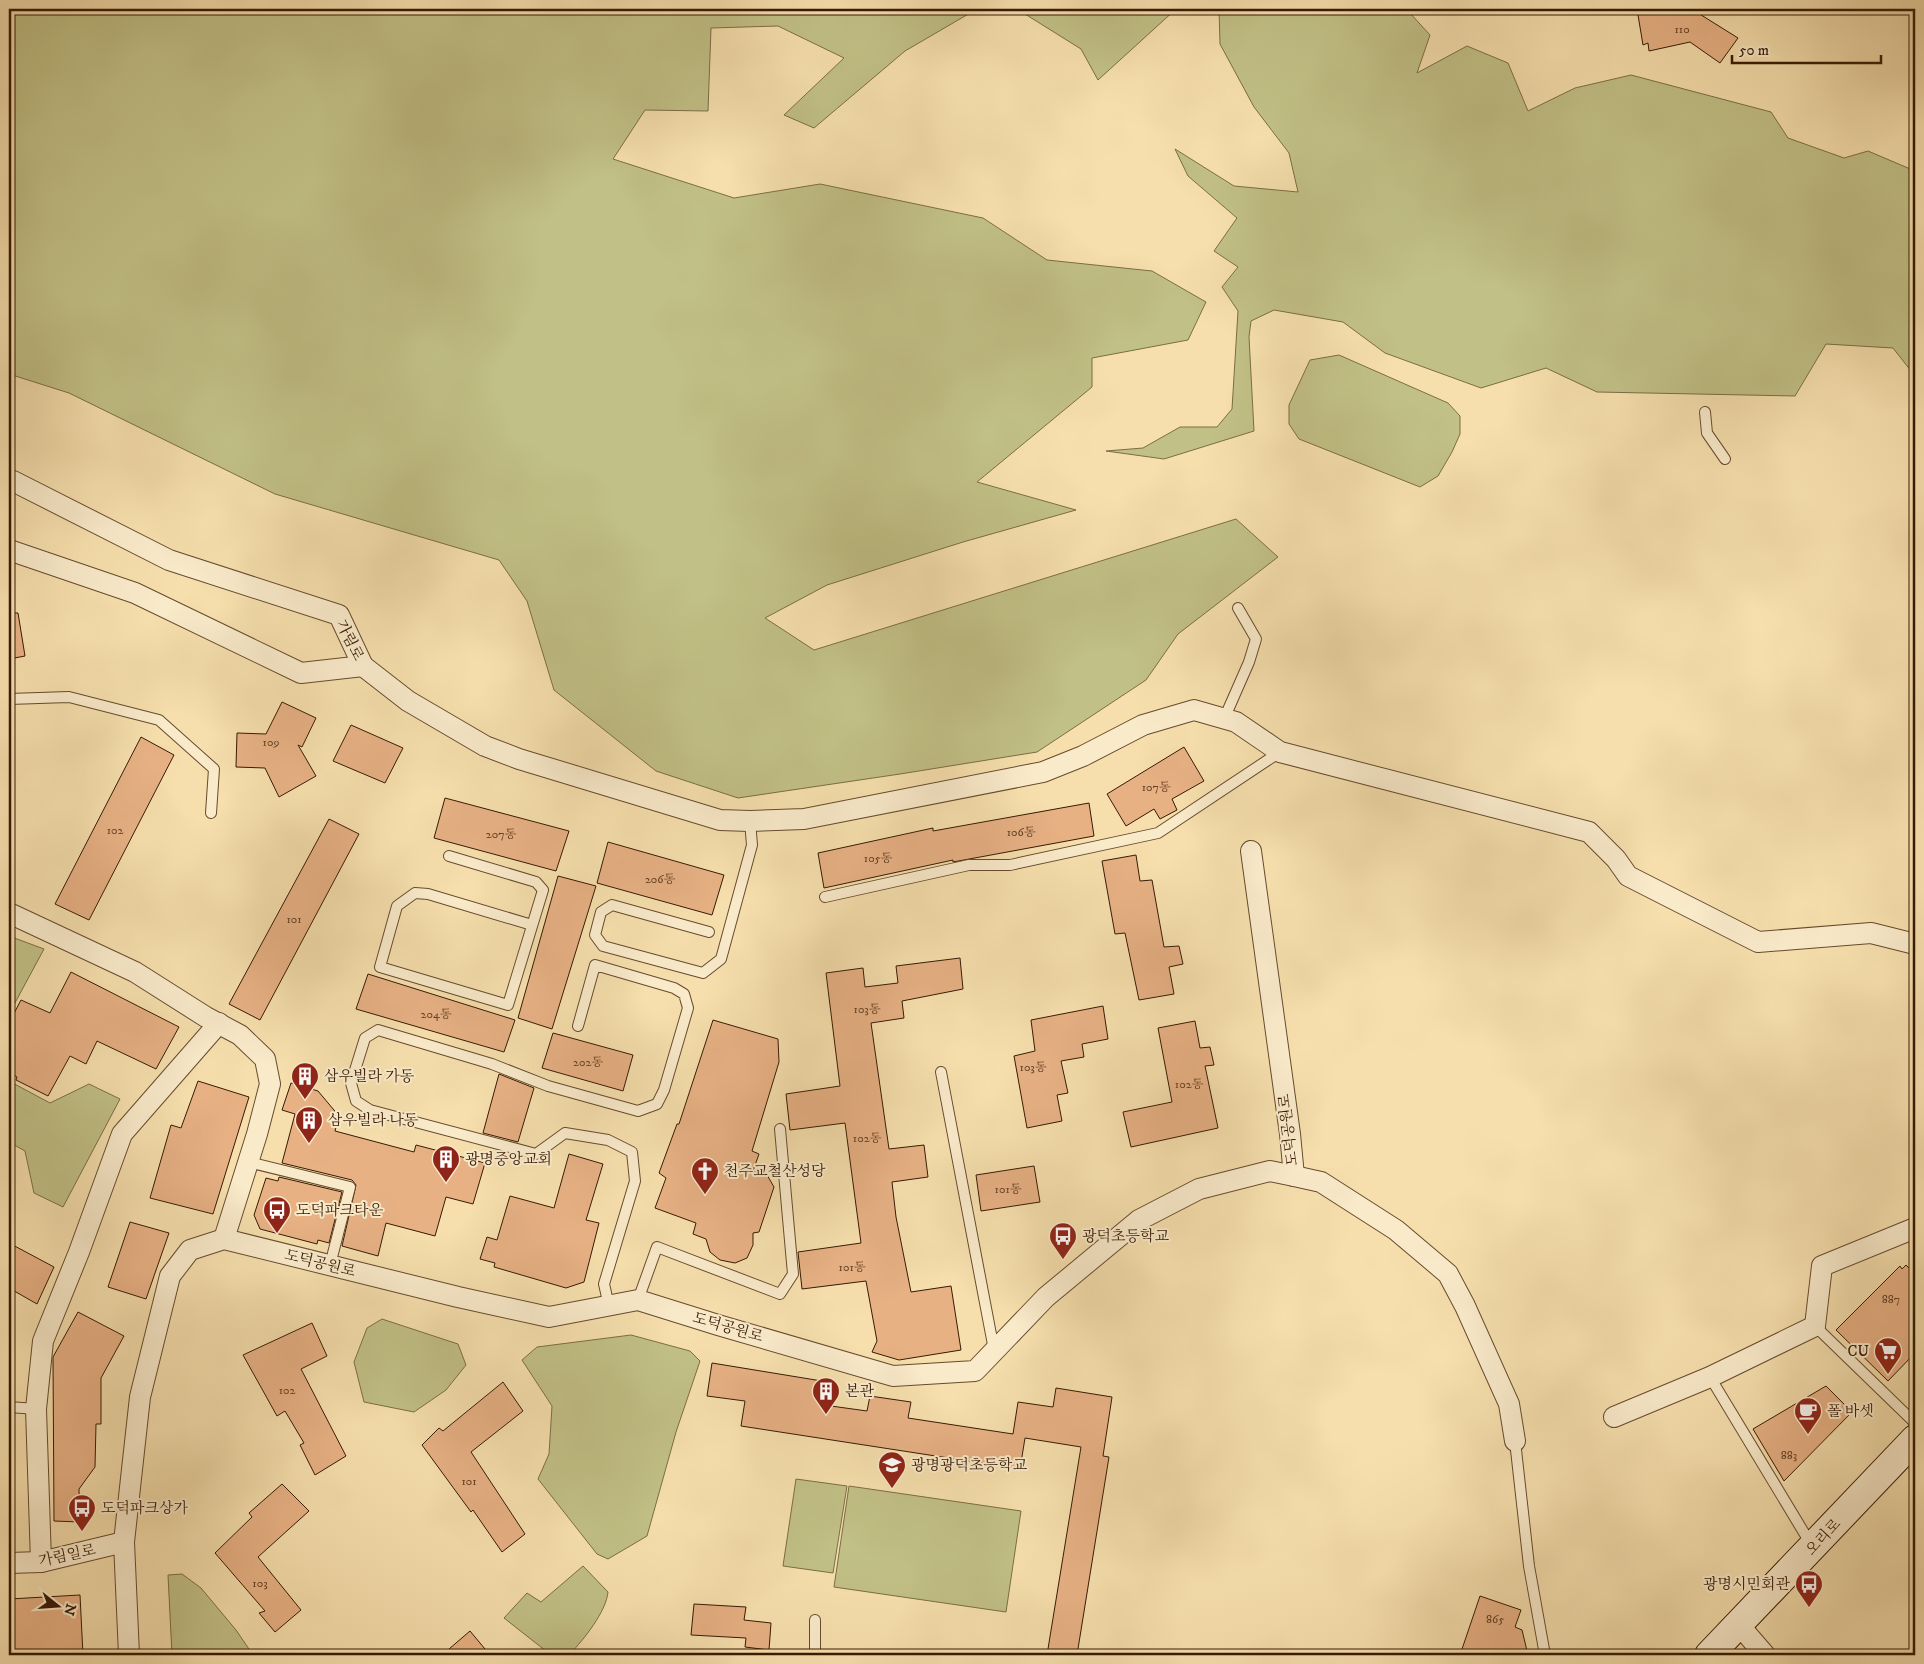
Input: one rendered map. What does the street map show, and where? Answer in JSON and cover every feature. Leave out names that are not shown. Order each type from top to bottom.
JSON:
[{"type":"main road","name":"오리로","points":[[1709,1655],[1915,1439]]},
{"type":"street","name":"가림로","points":[[9,550],[135,593],[302,673],[363,666],[339,615],[169,560],[13,481]]},
{"type":"street","points":[[363,666],[408,701],[485,746],[519,759],[720,820],[804,819],[1043,772],[1083,756],[1142,725],[1194,710],[1236,722],[1280,752],[1589,832],[1616,859],[1628,876],[1758,942],[1871,933],[1915,944]]},
{"type":"street","name":"도덕공원로","points":[[224,1239],[458,1297],[549,1317],[638,1300],[893,1376],[976,1371],[1046,1297],[1139,1220],[1199,1189],[1270,1171],[1294,1176],[1290,1134],[1251,851]]},
{"type":"street","points":[[9,914],[135,972],[206,1017],[240,1035],[265,1059],[270,1084],[257,1134],[224,1239],[190,1250],[170,1276],[140,1397],[124,1542],[129,1655]]},
{"type":"street","points":[[41,1562],[36,1409],[43,1341],[76,1262],[122,1134],[219,1024]]},
{"type":"street","points":[[1294,1176],[1321,1182],[1396,1230],[1448,1274],[1465,1306],[1509,1404],[1515,1441]]},
{"type":"street","points":[[1614,1417],[1710,1378],[1815,1326],[1822,1266],[1915,1228]]},
{"type":"street","name":"가림일로","points":[[9,1563],[41,1562],[124,1542]]},
{"type":"street","points":[[1739,1625],[1765,1655]]},
{"type":"lane","points":[[1705,412],[1707,433],[1725,459]]},
{"type":"lane","points":[[1224,719],[1249,662],[1256,639],[1238,608]]},
{"type":"lane","points":[[9,699],[69,697],[159,720],[214,769],[211,813]]},
{"type":"lane","points":[[825,898],[969,865],[1010,864],[1158,832],[1280,752]]},
{"type":"lane","points":[[709,932],[612,905],[601,912],[594,935],[603,946],[702,973],[721,959],[752,845],[750,821]]},
{"type":"lane","points":[[449,856],[536,882],[543,890],[508,1005],[380,967],[398,906],[415,893],[428,894],[532,925]]},
{"type":"lane","points":[[578,1026],[595,965],[674,988],[684,994],[688,1008],[664,1090],[657,1104],[638,1111],[548,1086],[492,1064],[378,1030],[365,1038],[352,1083],[356,1101],[370,1110],[536,1154],[564,1133],[608,1140],[632,1152],[635,1181],[604,1284],[609,1306]]},
{"type":"lane","points":[[941,1072],[994,1351]]},
{"type":"lane","points":[[638,1300],[657,1248],[780,1294],[793,1274],[780,1129]]},
{"type":"lane","points":[[248,1162],[350,1188],[330,1265]]},
{"type":"lane","points":[[1815,1326],[1915,1423]]},
{"type":"lane","points":[[1710,1378],[1813,1548]]},
{"type":"lane","points":[[9,1407],[36,1409]]},
{"type":"lane","points":[[1515,1441],[1529,1566],[1545,1655]]},
{"type":"lane","points":[[815,1620],[815,1655]]},
{"type":"shaded area","points":[[9,9],[977,9],[905,51],[814,128],[784,115],[844,58],[778,26],[711,28],[708,111],[645,110],[613,159],[734,198],[820,184],[983,218],[1047,260],[1152,271],[1206,302],[1188,340],[1092,358],[1092,387],[977,482],[1076,510],[963,542],[827,585],[765,618],[814,650],[1236,519],[1278,557],[1178,634],[1146,680],[1037,752],[738,798],[656,771],[554,690],[527,601],[499,560],[275,494],[69,393],[9,374]]},
{"type":"shaded area","points":[[1017,9],[1176,9],[1098,80],[1081,49]]},
{"type":"shaded area","points":[[1219,9],[1402,9],[1409,12],[1430,35],[1417,73],[1467,46],[1508,63],[1528,111],[1575,88],[1631,75],[1771,112],[1788,138],[1844,158],[1868,151],[1915,171],[1915,376],[1893,348],[1826,344],[1795,396],[1597,392],[1546,368],[1481,388],[1385,353],[1343,322],[1274,310],[1251,321],[1249,337],[1254,431],[1164,459],[1106,451],[1143,448],[1180,427],[1217,427],[1232,409],[1238,311],[1222,287],[1238,267],[1214,251],[1237,218],[1188,176],[1175,149],[1234,186],[1298,192],[1289,153],[1254,107],[1220,44]]},
{"type":"shaded area","points":[[1339,355],[1448,403],[1460,416],[1460,434],[1438,476],[1420,487],[1299,439],[1289,424],[1289,405],[1310,360]]},
{"type":"shaded area","points":[[9,936],[44,949],[9,1014]]},
{"type":"shaded area","points":[[9,1081],[50,1103],[89,1084],[120,1099],[63,1207],[34,1193],[25,1151],[9,1142]]},
{"type":"shaded area","points":[[382,1319],[458,1344],[466,1365],[446,1390],[414,1412],[364,1402],[354,1362],[367,1328]]},
{"type":"shaded area","points":[[631,1335],[690,1351],[700,1361],[676,1432],[647,1536],[608,1559],[597,1554],[538,1479],[549,1454],[552,1406],[522,1360],[537,1347]]},
{"type":"shaded area","points":[[796,1479],[847,1486],[833,1573],[783,1566]]},
{"type":"shaded area","points":[[849,1486],[1021,1511],[1006,1612],[834,1587]]},
{"type":"shaded area","points":[[583,1566],[608,1592],[599,1616],[588,1633],[570,1654],[551,1655],[504,1618],[527,1593],[541,1602]]},
{"type":"shaded area","points":[[182,1574],[201,1588],[236,1630],[251,1652],[250,1655],[172,1655],[168,1575]]},
{"type":"building","points":[[1637,9],[1697,9],[1698,13],[1738,38],[1720,63],[1690,42],[1649,51],[1648,43],[1643,45]]},
{"type":"building","points":[[9,613],[18,613],[25,656],[9,659]]},
{"type":"building","points":[[282,702],[316,718],[302,747],[298,745],[316,776],[279,797],[265,768],[236,767],[237,733],[266,734]]},
{"type":"building","points":[[351,725],[403,748],[385,783],[333,761]]},
{"type":"building","points":[[141,737],[174,755],[89,920],[55,904]]},
{"type":"building","points":[[1184,747],[1204,781],[1172,799],[1177,810],[1160,819],[1154,809],[1126,826],[1107,794]]},
{"type":"building","points":[[445,798],[569,831],[556,871],[434,838]]},
{"type":"building","points":[[1089,803],[1094,836],[953,862],[953,860],[824,888],[818,853],[933,828],[933,831]]},
{"type":"building","points":[[329,819],[359,834],[260,1020],[229,1004]]},
{"type":"building","points":[[608,842],[724,875],[712,915],[597,883]]},
{"type":"building","points":[[1136,855],[1140,881],[1152,880],[1164,947],[1179,946],[1183,964],[1169,967],[1174,994],[1139,1000],[1125,933],[1115,934],[1102,861]]},
{"type":"building","points":[[558,876],[596,886],[552,1029],[518,1018]]},
{"type":"building","points":[[960,958],[963,989],[902,1001],[904,1018],[871,1023],[889,1149],[924,1145],[928,1177],[892,1182],[896,1217],[911,1292],[951,1286],[961,1350],[899,1360],[872,1352],[877,1341],[866,1281],[802,1289],[798,1252],[861,1243],[845,1123],[790,1130],[786,1094],[840,1086],[826,973],[863,968],[865,987],[898,983],[896,966]]},
{"type":"building","points":[[71,972],[179,1027],[156,1069],[97,1041],[86,1064],[70,1056],[48,1096],[16,1080],[17,1077],[9,1072],[9,1023],[21,1000],[50,1013]]},
{"type":"building","points":[[368,974],[515,1020],[504,1052],[356,1009]]},
{"type":"building","points":[[1103,1006],[1108,1039],[1082,1044],[1084,1057],[1061,1061],[1068,1093],[1057,1095],[1062,1121],[1027,1128],[1014,1056],[1035,1051],[1031,1020]]},
{"type":"building","points":[[713,1020],[778,1039],[779,1062],[752,1151],[759,1154],[753,1171],[767,1175],[774,1187],[759,1232],[753,1233],[753,1245],[747,1258],[735,1263],[720,1260],[710,1252],[706,1239],[693,1234],[696,1223],[655,1208],[666,1178],[659,1173],[677,1124],[679,1124]]},
{"type":"building","points":[[1195,1021],[1200,1048],[1210,1047],[1214,1065],[1205,1066],[1218,1128],[1131,1147],[1123,1112],[1172,1102],[1158,1028]]},
{"type":"building","points":[[553,1033],[633,1055],[623,1091],[542,1068]]},
{"type":"building","points":[[499,1074],[534,1088],[518,1142],[483,1133]]},
{"type":"building","points":[[198,1081],[249,1097],[213,1214],[150,1198],[171,1125],[181,1128]]},
{"type":"building","points":[[291,1083],[318,1091],[339,1116],[335,1131],[414,1152],[416,1145],[485,1163],[473,1204],[446,1197],[435,1236],[386,1223],[378,1256],[342,1246],[356,1185],[352,1180],[282,1163],[295,1114],[282,1110]]},
{"type":"building","points":[[569,1154],[603,1164],[586,1220],[599,1223],[584,1282],[566,1288],[494,1267],[495,1263],[480,1259],[487,1237],[497,1240],[510,1196],[554,1208]]},
{"type":"building","points":[[1034,1166],[1040,1202],[981,1211],[976,1175]]},
{"type":"building","points":[[279,1177],[342,1192],[329,1243],[318,1240],[317,1244],[260,1229],[254,1215],[266,1178],[278,1181]]},
{"type":"building","points":[[130,1222],[169,1233],[146,1299],[108,1287]]},
{"type":"building","points":[[9,1243],[54,1267],[37,1304],[9,1288]]},
{"type":"building","points":[[1906,1265],[1915,1274],[1915,1353],[1888,1381],[1836,1330],[1900,1266],[1902,1269]]},
{"type":"building","points":[[78,1312],[124,1336],[101,1378],[101,1424],[96,1424],[95,1467],[79,1489],[80,1522],[54,1521],[53,1357]]},
{"type":"building","points":[[312,1323],[327,1356],[301,1369],[346,1456],[315,1475],[300,1445],[304,1443],[285,1411],[277,1416],[243,1355]]},
{"type":"building","name":"본관","points":[[712,1363],[834,1383],[831,1406],[867,1411],[870,1396],[911,1402],[908,1418],[1013,1434],[1018,1402],[1053,1407],[1056,1388],[1112,1397],[1103,1456],[1109,1457],[1077,1655],[1047,1655],[1081,1447],[1025,1438],[1020,1469],[741,1426],[745,1401],[707,1396]]},
{"type":"building","points":[[503,1382],[523,1411],[471,1452],[525,1534],[502,1552],[473,1510],[471,1512],[422,1445],[439,1428],[443,1431]]},
{"type":"building","points":[[1826,1386],[1852,1412],[1784,1481],[1753,1429]]},
{"type":"building","points":[[282,1484],[309,1511],[258,1557],[301,1610],[275,1632],[259,1613],[265,1611],[215,1553],[252,1517],[249,1513]]},
{"type":"building","points":[[80,1595],[83,1655],[9,1655],[9,1599]]},
{"type":"building","points":[[1480,1596],[1521,1610],[1515,1627],[1522,1630],[1528,1655],[1460,1655]]},
{"type":"building","points":[[694,1604],[746,1607],[744,1620],[771,1623],[769,1650],[745,1647],[746,1638],[691,1635]]},
{"type":"building","points":[[470,1631],[490,1655],[442,1655]]},
{"type":"place","name":"삼우빌라 가동","points":[[305,1100]]},
{"type":"place","name":"삼우빌라 나동","points":[[309,1144]]},
{"type":"place","name":"광명중앙교회","points":[[446,1183]]},
{"type":"place","name":"천주교철산성당","points":[[705,1195]]},
{"type":"place","name":"도덕파크타운","points":[[277,1234]]},
{"type":"place","name":"광덕초등학교","points":[[1063,1260]]},
{"type":"place","name":"CU","points":[[1888,1375]]},
{"type":"place","name":"본관","points":[[826,1415]]},
{"type":"place","name":"폴 바셋","points":[[1808,1435]]},
{"type":"place","name":"광명광덕초등학교","points":[[892,1489]]},
{"type":"place","name":"도덕파크상가","points":[[82,1532]]},
{"type":"place","name":"광명시민회관","points":[[1809,1608]]}]
